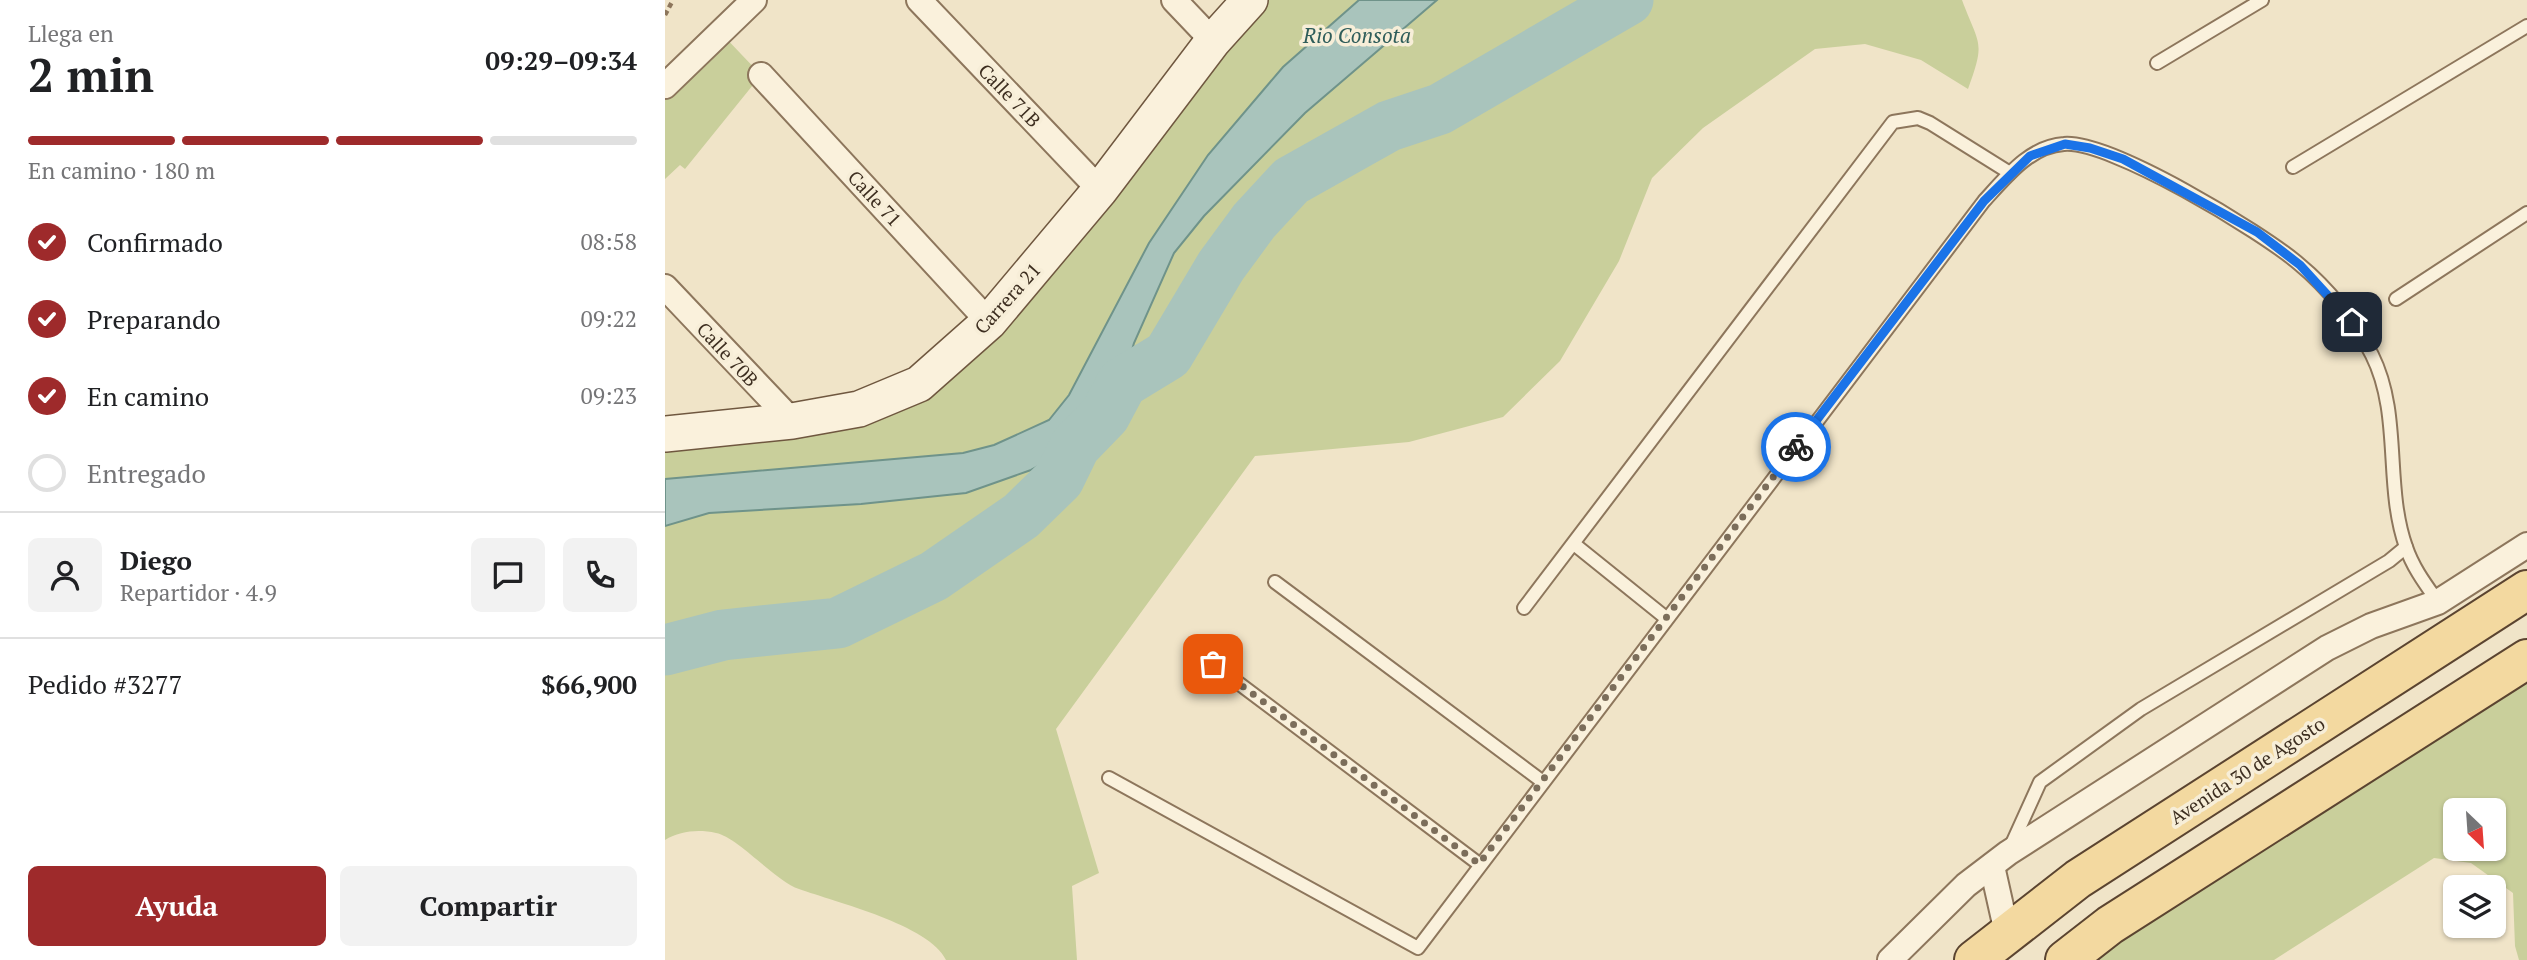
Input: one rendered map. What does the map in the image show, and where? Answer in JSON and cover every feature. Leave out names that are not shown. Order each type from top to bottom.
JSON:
[{"type":"main road","name":"Avenida 30 de Agosto","points":[[1974,960],[2078,879],[2527,590]]},
{"type":"main road","points":[[2065,960],[2110,925],[2527,659]]},
{"type":"street","points":[[665,86],[754,0]]},
{"type":"street","name":"Calle 71B","points":[[919,0],[1100,190]]},
{"type":"street","points":[[1174,0],[1213,41]]},
{"type":"street","name":"Carrera 21","points":[[665,434],[792,421],[859,409],[919,384],[989,321],[1100,190],[1213,41],[1250,0]]},
{"type":"street","name":"Calle 71","points":[[761,75],[989,321]]},
{"type":"street","name":"Calle 70B","points":[[669,296],[792,421]]},
{"type":"street","points":[[1890,960],[1966,885],[2000,859],[2327,648],[2371,626],[2438,603],[2527,545]]},
{"type":"street","points":[[2438,603],[2462,631]]},
{"type":"street","points":[[2000,859],[2007,933]]},
{"type":"lane","points":[[2157,63],[2262,0]]},
{"type":"lane","points":[[2293,167],[2527,26]]},
{"type":"lane","points":[[1524,608],[1893,122],[1918,118],[1930,123],[2010,173]]},
{"type":"lane","points":[[1109,778],[1418,948],[1975,212],[2010,173],[2030,156],[2049,147],[2065,144],[2090,148],[2123,159],[2257,232],[2300,265],[2352,322],[2371,354],[2383,382],[2390,416],[2397,511],[2406,547],[2417,572],[2438,603]]},
{"type":"lane","points":[[2396,299],[2527,213]]},
{"type":"lane","points":[[1574,544],[1666,618]]},
{"type":"lane","points":[[2000,859],[2040,782],[2141,709],[2389,561],[2406,547]]},
{"type":"lane","points":[[1275,582],[1543,782]]},
{"type":"lane","points":[[1213,664],[1479,864]]},
{"type":"path","points":[[665,15],[673,0]]},
{"type":"green space","points":[[1250,0],[1359,0],[1283,67],[1208,155],[1149,243],[1069,395],[1049,420],[994,445],[963,453],[665,479],[665,434],[919,384]]},
{"type":"green space","points":[[1437,0],[1962,0],[1978,43],[1977,61],[1968,89],[1921,60],[1865,44],[1815,49],[1703,128],[1652,178],[1619,261],[1560,361],[1503,417],[1409,442],[1255,456],[1056,729],[1099,873],[1072,886],[1077,960],[946,960],[937,947],[902,926],[789,884],[725,836],[696,831],[665,840],[665,526],[709,513],[861,504],[907,498],[1105,415],[1122,383],[1134,343],[1174,253],[1204,216],[1305,113]]},
{"type":"green space","points":[[721,33],[761,75],[685,169],[680,165],[665,179],[665,86]]},
{"type":"green space","points":[[2527,659],[2527,960],[2519,960],[2515,946],[2513,893],[2506,888],[2506,875],[2488,875],[2471,863],[2456,861],[2506,861],[2506,798],[2443,798],[2443,859],[2434,858],[2274,960],[2065,960]]},
{"type":"water","name":"Rio Consota","points":[[1359,0],[1437,0],[1305,113],[1204,216],[1174,253],[1134,343],[1122,383],[1105,415],[1075,446],[1031,470],[966,493],[861,504],[709,513],[665,526],[665,479],[963,453],[994,445],[1049,420],[1069,395],[1149,243],[1208,155],[1283,67]]},
{"type":"waterway","points":[[665,650],[723,635],[838,623],[934,576],[1021,516],[1059,479],[1075,446],[1105,415],[1122,383],[1168,355],[1221,266],[1254,221],[1291,181],[1389,126],[1440,109],[1628,0]]},
{"type":"way so far","points":[[1213,664],[1479,864],[1796,447]]},
{"type":"route","points":[[1796,447],[1984,201],[2030,156],[2049,147],[2065,144],[2090,148],[2123,159],[2257,232],[2300,265],[2352,322]]}]
